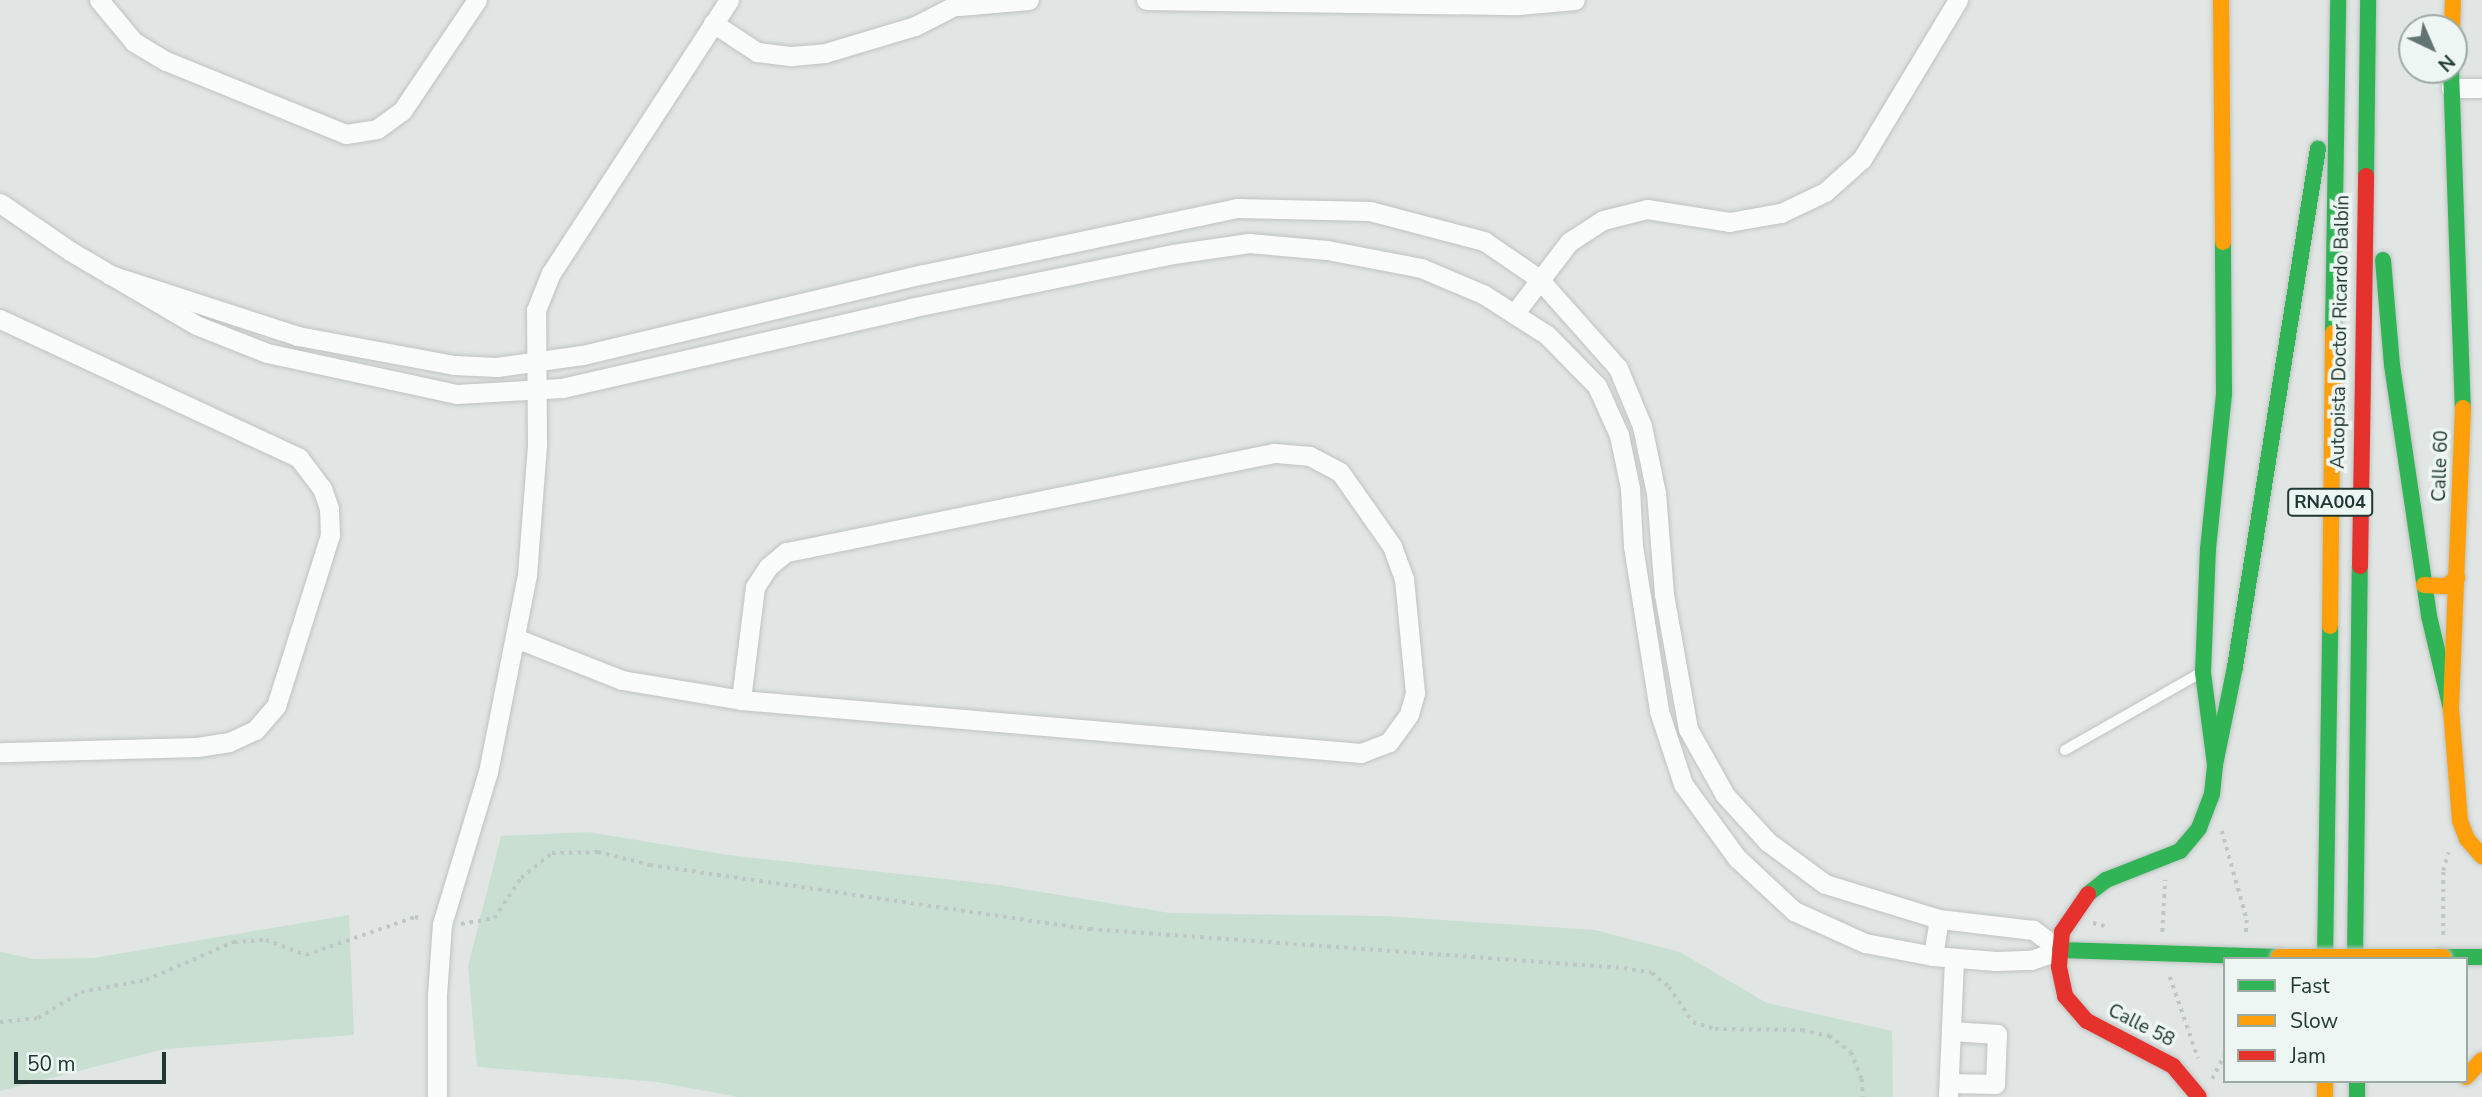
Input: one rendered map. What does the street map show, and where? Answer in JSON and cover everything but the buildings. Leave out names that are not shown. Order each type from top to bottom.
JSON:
[{"type":"main road","points":[[2167,859],[2190,841],[2213,794],[2214,765],[2203,672],[2208,548],[2224,393],[2221,0]]},
{"type":"main road","name":"Autopista Doctor Ricardo Balbín","points":[[2325,957],[2338,0]]},
{"type":"main road","name":"Autopista Doctor Ricardo Balbín","points":[[2355,957],[2368,0]]},
{"type":"main road","points":[[2214,765],[2235,667],[2285,336],[2337,46]]},
{"type":"main road","points":[[2367,75],[2392,365],[2424,585],[2451,709]]},
{"type":"main road","name":"Calle 60","points":[[2451,84],[2473,438],[2457,578],[2451,709],[2460,821],[2467,839],[2482,856]]},
{"type":"main road","points":[[2424,585],[2446,586],[2457,578]]},
{"type":"main road","points":[[2203,672],[2217,678],[2235,667]]},
{"type":"main road","name":"Calle 58","points":[[2167,859],[2092,888],[2070,917],[2060,950],[2060,982],[2076,1010],[2101,1030],[2173,1066],[2203,1092]]},
{"type":"main road","points":[[2060,950],[2279,957],[2443,953],[2482,957]]},
{"type":"main road","points":[[2468,1081],[2482,1060]]},
{"type":"main road","points":[[2468,1082],[2482,1066]]},
{"type":"street","points":[[99,0],[134,41],[166,61],[346,134],[377,129],[402,111],[477,0]]},
{"type":"street","points":[[437,1097],[436,995],[442,924],[488,772],[518,639],[534,506],[538,391],[536,310],[551,273],[729,0]]},
{"type":"street","points":[[713,23],[757,52],[792,56],[825,52],[915,26],[962,3],[1029,0]]},
{"type":"street","points":[[1146,0],[1518,5],[1575,0]]},
{"type":"street","points":[[1514,314],[1538,278],[1569,242],[1602,220],[1647,209],[1729,222],[1780,213],[1825,192],[1862,159],[1958,0]]},
{"type":"street","points":[[0,203],[110,275],[196,325],[267,353],[457,394],[538,391],[910,308],[1172,254],[1249,243],[1327,250],[1420,268],[1483,294],[1547,335],[1589,377],[1619,435],[1659,711],[1683,784],[1737,858],[1794,911],[1866,943],[1954,958],[2031,960],[2060,950]]},
{"type":"street","points":[[110,275],[298,336],[384,354],[454,365],[536,363],[1237,208],[1370,211],[1425,223],[1484,241],[1538,278],[1618,368],[1642,426],[1656,493],[1664,594],[1688,729],[1725,795],[1768,842],[1825,884],[1939,919],[2033,930],[2060,950]]},
{"type":"street","points":[[0,319],[299,458],[322,488],[330,508],[330,535],[276,706],[256,730],[229,742],[197,747],[0,752]]},
{"type":"street","points":[[518,639],[622,680],[741,700],[1360,753],[1389,742],[1409,714],[1415,693],[1404,579],[1392,545],[1340,472],[1310,456],[1274,453],[786,552],[768,567],[755,587],[741,700]]},
{"type":"street","points":[[1933,956],[1939,919]]},
{"type":"street","points":[[1951,1031],[1997,1034],[1995,1084],[1948,1090],[1954,958]]},
{"type":"lane","points":[[2065,750],[2203,672]]},
{"type":"path","points":[[2213,794],[2247,920]]},
{"type":"path","points":[[2443,953],[2443,871],[2460,821]]},
{"type":"path","points":[[0,1022],[38,1018],[81,992],[146,980],[234,942],[265,940],[306,955],[415,917],[442,924],[494,918],[521,878],[552,853],[598,852],[650,865],[1090,929],[1652,972],[1669,987],[1693,1022],[1715,1029],[1802,1030],[1829,1036],[1851,1052],[1862,1079],[1863,1097]]},
{"type":"path","points":[[2161,938],[2167,859]]},
{"type":"path","points":[[2167,964],[2185,1029],[2213,1078]]},
{"type":"path","points":[[2203,1092],[2223,1057]]},
{"type":"green space","points":[[588,832],[728,855],[999,885],[1170,913],[1384,916],[1595,930],[1680,952],[1767,1003],[1892,1031],[1893,1097],[738,1097],[657,1082],[477,1067],[468,966],[501,836]]},
{"type":"green space","points":[[349,915],[354,1035],[165,1049],[0,1091],[0,952],[34,959],[94,958]]},
{"type":"traffic: fast","points":[[2333,333],[2338,0]]},
{"type":"traffic: fast","points":[[2366,176],[2368,0]]},
{"type":"traffic: fast","points":[[2451,84],[2463,408]]},
{"type":"traffic: fast","points":[[2215,765],[2235,667],[2318,149]]},
{"type":"traffic: fast","points":[[2088,894],[2106,880],[2180,851],[2199,828],[2212,794],[2215,765],[2203,672],[2208,549],[2224,393],[2223,242]]},
{"type":"traffic: fast","points":[[2383,260],[2392,365],[2429,616],[2451,709]]},
{"type":"traffic: fast","points":[[2355,957],[2360,566]]},
{"type":"traffic: fast","points":[[2325,957],[2330,626]]},
{"type":"traffic: fast","points":[[2060,950],[2279,957]]},
{"type":"traffic: fast","points":[[2443,957],[2482,957]]},
{"type":"traffic: fast","points":[[2357,1083],[2357,1097]]},
{"type":"traffic: slow","points":[[2221,0],[2223,242]]},
{"type":"traffic: slow","points":[[2452,14],[2453,0]]},
{"type":"traffic: slow","points":[[2330,626],[2333,333]]},
{"type":"traffic: slow","points":[[2463,408],[2451,709],[2460,821],[2467,839],[2482,856]]},
{"type":"traffic: slow","points":[[2424,585],[2446,586],[2457,578]]},
{"type":"traffic: slow","points":[[2279,957],[2443,957]]},
{"type":"traffic: slow","points":[[2468,1075],[2482,1060]]},
{"type":"traffic: slow","points":[[2325,1083],[2325,1097]]},
{"type":"traffic: jam","points":[[2360,566],[2366,176]]},
{"type":"traffic: jam","points":[[2088,894],[2062,932],[2059,967],[2065,996],[2087,1021],[2173,1066],[2199,1097]]}]
